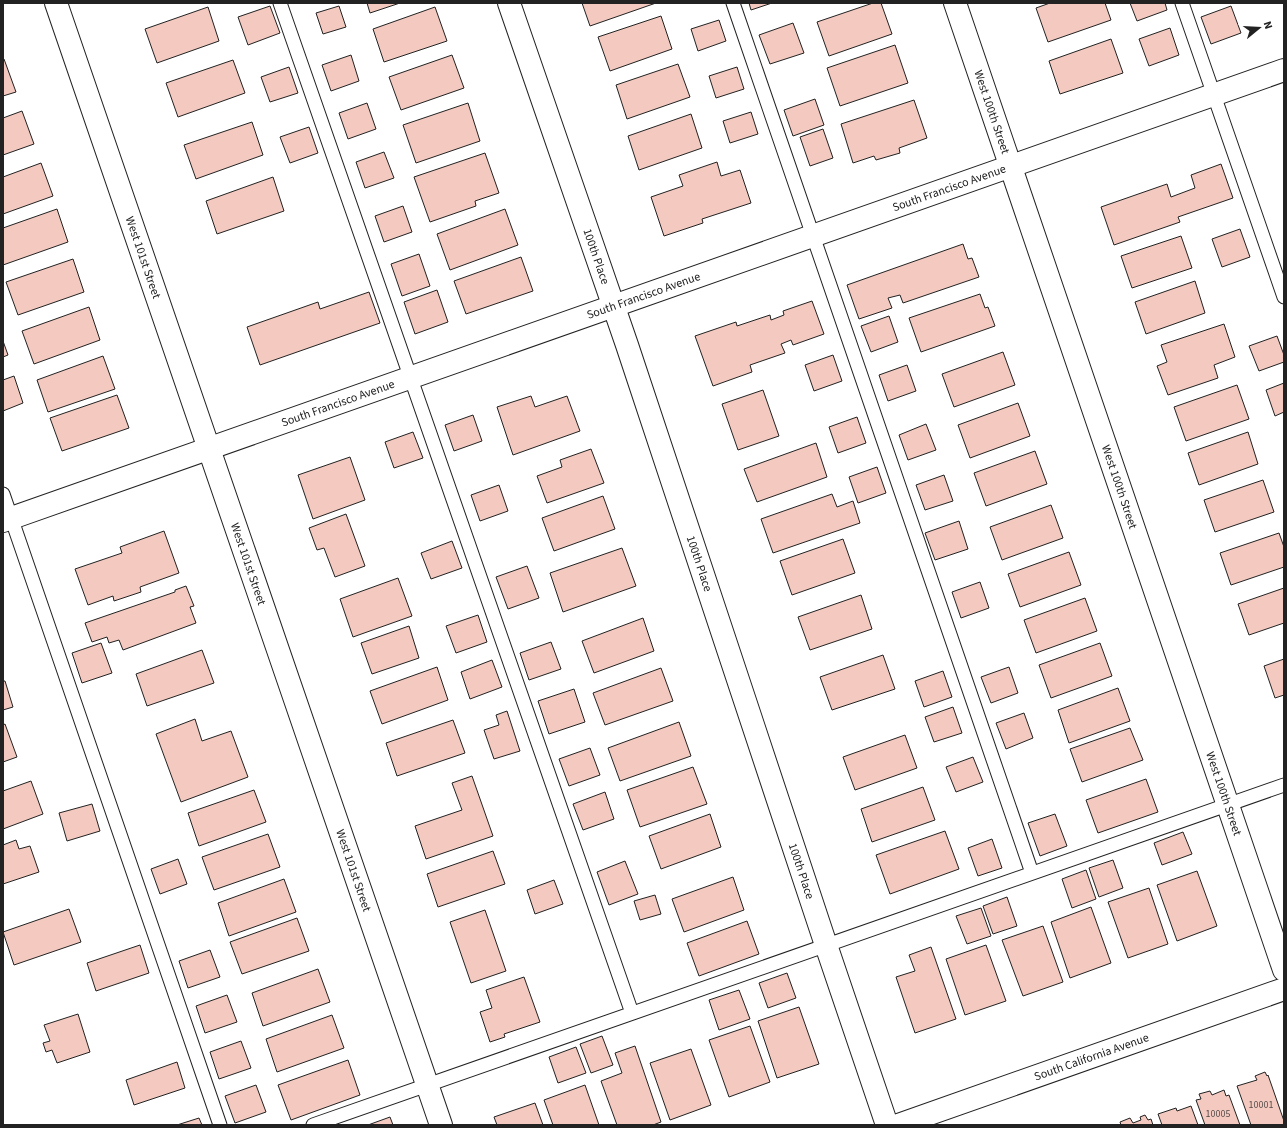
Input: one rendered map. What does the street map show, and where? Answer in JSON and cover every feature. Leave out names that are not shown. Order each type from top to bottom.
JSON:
[{"type":"street","name":"West 101st Street","points":[[56,3],[441,1125]]},
{"type":"street","name":"100th Place","points":[[509,3],[614,306],[887,1125]]},
{"type":"street","name":"West 100th Street","points":[[955,3],[1284,970]]},
{"type":"street","name":"South Francisco Avenue","points":[[7,520],[1284,70]]},
{"type":"street","name":"South California Avenue","points":[[898,1125],[1284,989]]},
{"type":"lane","points":[[280,3],[632,1013]]},
{"type":"lane","points":[[733,3],[1032,873]]},
{"type":"lane","points":[[1182,3],[1284,297]]},
{"type":"lane","points":[[3,494],[7,520],[220,1125]]},
{"type":"lane","points":[[313,1125],[1284,785]]},
{"type":"building","points":[[367,3],[400,3],[370,13]]},
{"type":"building","points":[[582,3],[656,3],[590,26]]},
{"type":"building","points":[[749,3],[772,3],[751,10]]},
{"type":"building","points":[[873,3],[881,3],[892,34],[829,56],[817,22]]},
{"type":"building","points":[[1050,3],[1105,3],[1111,20],[1048,42],[1036,8]]},
{"type":"building","points":[[1130,3],[1165,3],[1167,10],[1137,21]]},
{"type":"building","points":[[270,6],[280,33],[248,45],[238,17]]},
{"type":"building","points":[[339,6],[346,27],[323,34],[316,13]]},
{"type":"building","points":[[1231,6],[1241,33],[1211,44],[1201,17]]},
{"type":"building","points":[[208,7],[219,41],[157,63],[145,29]]},
{"type":"building","points":[[435,7],[447,41],[384,62],[373,29]]},
{"type":"building","points":[[661,16],[672,49],[610,71],[598,37]]},
{"type":"building","points":[[719,20],[726,41],[698,51],[691,29]]},
{"type":"building","points":[[793,23],[804,53],[770,64],[759,35]]},
{"type":"building","points":[[1170,28],[1179,55],[1149,66],[1139,39]]},
{"type":"building","points":[[1111,39],[1123,73],[1060,94],[1049,61]]},
{"type":"building","points":[[895,45],[908,83],[840,106],[827,68]]},
{"type":"building","points":[[351,55],[359,81],[331,91],[322,65]]},
{"type":"building","points":[[452,55],[464,88],[401,110],[389,77]]},
{"type":"building","points":[[3,59],[16,92],[3,96]]},
{"type":"building","points":[[233,60],[245,93],[178,117],[166,83]]},
{"type":"building","points":[[678,64],[690,97],[627,119],[616,85]]},
{"type":"building","points":[[289,67],[298,93],[270,102],[261,77]]},
{"type":"building","points":[[737,67],[744,89],[716,98],[709,76]]},
{"type":"building","points":[[815,99],[824,125],[793,136],[784,110]]},
{"type":"building","points":[[914,100],[927,138],[899,148],[900,153],[876,160],[874,156],[853,163],[841,124]]},
{"type":"building","points":[[367,103],[376,129],[348,139],[339,113]]},
{"type":"building","points":[[468,103],[480,141],[416,163],[403,125]]},
{"type":"building","points":[[22,111],[34,144],[3,155],[3,118]]},
{"type":"building","points":[[751,112],[758,134],[730,143],[723,121]]},
{"type":"building","points":[[691,114],[702,148],[639,170],[628,136]]},
{"type":"building","points":[[252,122],[263,155],[196,179],[184,145]]},
{"type":"building","points":[[309,127],[318,153],[290,163],[280,137]]},
{"type":"building","points":[[823,129],[833,158],[810,166],[800,137]]},
{"type":"building","points":[[384,152],[394,178],[365,188],[356,162]]},
{"type":"building","points":[[485,153],[499,193],[475,201],[476,206],[430,222],[414,177]]},
{"type":"building","points":[[717,162],[721,176],[740,170],[751,203],[702,219],[703,223],[664,236],[651,197],[683,186],[679,175]]},
{"type":"building","points":[[41,163],[53,196],[3,214],[3,177]]},
{"type":"building","points":[[1221,164],[1233,198],[1178,217],[1180,222],[1114,245],[1101,207],[1167,184],[1171,197],[1195,188],[1191,175]]},
{"type":"building","points":[[273,177],[284,211],[217,234],[206,201]]},
{"type":"building","points":[[403,206],[412,232],[384,242],[375,216]]},
{"type":"building","points":[[57,209],[68,242],[3,265],[3,228]]},
{"type":"building","points":[[505,209],[518,245],[450,270],[437,234]]},
{"type":"building","points":[[1240,229],[1250,257],[1222,267],[1212,239]]},
{"type":"building","points":[[1181,236],[1192,268],[1132,288],[1121,256]]},
{"type":"building","points":[[963,244],[968,259],[972,258],[979,277],[903,303],[900,295],[888,298],[892,308],[859,319],[847,285]]},
{"type":"building","points":[[419,254],[430,286],[402,296],[391,264]]},
{"type":"building","points":[[521,257],[533,291],[466,314],[454,281]]},
{"type":"building","points":[[73,259],[84,292],[18,315],[6,282]]},
{"type":"building","points":[[1195,281],[1205,313],[1146,334],[1135,302]]},
{"type":"building","points":[[437,290],[448,322],[415,334],[404,302]]},
{"type":"building","points":[[369,292],[380,323],[260,365],[247,327],[318,302],[320,309]]},
{"type":"building","points":[[980,294],[985,308],[988,307],[995,326],[921,352],[909,318]]},
{"type":"building","points":[[812,301],[824,334],[793,345],[791,340],[781,344],[785,353],[750,365],[752,372],[713,386],[695,336],[736,322],[737,326],[770,315],[771,320],[784,315],[783,311]]},
{"type":"building","points":[[89,307],[100,340],[34,364],[22,331]]},
{"type":"building","points":[[889,316],[898,342],[871,352],[861,326]]},
{"type":"building","points":[[1224,324],[1235,357],[1214,365],[1218,378],[1168,395],[1157,366],[1167,362],[1161,345]]},
{"type":"building","points":[[1277,336],[1284,355],[1284,362],[1259,371],[1249,346]]},
{"type":"building","points":[[3,341],[8,355],[3,357]]},
{"type":"building","points":[[1003,352],[1015,385],[954,407],[942,374]]},
{"type":"building","points":[[833,355],[842,381],[814,391],[805,365]]},
{"type":"building","points":[[103,356],[115,389],[48,412],[37,380]]},
{"type":"building","points":[[907,365],[916,391],[888,401],[879,375]]},
{"type":"building","points":[[14,376],[23,403],[3,411],[3,380]]},
{"type":"building","points":[[1284,383],[1284,412],[1275,416],[1266,390]]},
{"type":"building","points":[[1237,385],[1249,419],[1186,441],[1174,407]]},
{"type":"building","points":[[763,390],[779,436],[738,450],[722,404]]},
{"type":"building","points":[[117,395],[129,428],[62,451],[50,418]]},
{"type":"building","points":[[531,396],[535,407],[567,396],[580,431],[513,455],[497,407]]},
{"type":"building","points":[[1018,403],[1030,436],[970,458],[958,425]]},
{"type":"building","points":[[473,415],[482,441],[454,451],[445,425]]},
{"type":"building","points":[[857,417],[866,443],[838,453],[829,427]]},
{"type":"building","points":[[926,424],[936,450],[908,460],[899,435]]},
{"type":"building","points":[[413,432],[423,458],[394,468],[385,442]]},
{"type":"building","points":[[1248,432],[1258,464],[1199,485],[1188,453]]},
{"type":"building","points":[[816,443],[827,477],[757,502],[744,469]]},
{"type":"building","points":[[591,449],[604,483],[547,503],[537,476],[562,467],[560,460]]},
{"type":"building","points":[[1035,451],[1047,484],[986,506],[974,473]]},
{"type":"building","points":[[350,457],[365,500],[313,519],[298,475]]},
{"type":"building","points":[[877,467],[886,493],[858,503],[849,477]]},
{"type":"building","points":[[944,475],[953,501],[925,510],[916,485]]},
{"type":"building","points":[[1263,480],[1274,512],[1215,532],[1204,500]]},
{"type":"building","points":[[499,485],[508,511],[480,521],[471,495]]},
{"type":"building","points":[[832,494],[837,507],[853,501],[860,523],[773,553],[761,519]]},
{"type":"building","points":[[603,496],[615,529],[554,551],[542,518]]},
{"type":"building","points":[[1051,505],[1063,538],[1002,560],[990,527]]},
{"type":"building","points":[[346,514],[365,566],[335,577],[324,548],[317,550],[309,528]]},
{"type":"building","points":[[959,521],[968,549],[935,560],[925,533]]},
{"type":"building","points":[[164,531],[179,573],[140,587],[141,592],[114,601],[113,596],[88,605],[75,569],[122,553],[120,547]]},
{"type":"building","points":[[1279,533],[1284,547],[1284,567],[1231,585],[1220,553]]},
{"type":"building","points":[[843,539],[855,573],[792,595],[780,561]]},
{"type":"building","points":[[452,541],[462,568],[431,579],[421,553]]},
{"type":"building","points":[[622,548],[636,586],[563,612],[550,573]]},
{"type":"building","points":[[1069,552],[1081,585],[1020,607],[1008,574]]},
{"type":"building","points":[[527,566],[539,598],[508,609],[496,577]]},
{"type":"building","points":[[398,578],[412,616],[353,637],[340,599]]},
{"type":"building","points":[[980,582],[989,608],[961,618],[952,592]]},
{"type":"building","points":[[186,586],[194,606],[190,607],[196,623],[123,650],[119,640],[109,643],[107,637],[92,642],[85,623],[175,592],[175,590]]},
{"type":"building","points":[[1284,588],[1284,623],[1249,635],[1238,604]]},
{"type":"building","points":[[861,595],[872,629],[810,650],[798,617]]},
{"type":"building","points":[[1085,598],[1097,631],[1036,653],[1024,620]]},
{"type":"building","points":[[478,615],[487,642],[456,653],[446,626]]},
{"type":"building","points":[[643,618],[654,651],[594,673],[582,641]]},
{"type":"building","points":[[409,626],[419,658],[372,674],[361,643]]},
{"type":"building","points":[[551,642],[561,669],[529,680],[520,653]]},
{"type":"building","points":[[101,643],[112,673],[82,683],[72,653]]},
{"type":"building","points":[[1100,643],[1112,676],[1051,698],[1039,665]]},
{"type":"building","points":[[202,650],[214,683],[147,706],[136,674]]},
{"type":"building","points":[[883,655],[895,689],[832,710],[820,677]]},
{"type":"building","points":[[1284,659],[1284,695],[1275,698],[1264,666]]},
{"type":"building","points":[[492,660],[502,687],[470,699],[461,672]]},
{"type":"building","points":[[437,667],[448,700],[382,724],[370,691]]},
{"type":"building","points":[[1009,667],[1018,693],[991,703],[981,677]]},
{"type":"building","points":[[661,668],[673,701],[605,725],[593,693]]},
{"type":"building","points":[[943,671],[952,697],[924,707],[915,681]]},
{"type":"building","points":[[3,681],[5,681],[13,707],[3,710]]},
{"type":"building","points":[[1118,688],[1130,721],[1069,743],[1058,710]]},
{"type":"building","points":[[574,689],[585,722],[549,734],[538,701]]},
{"type":"building","points":[[953,707],[962,733],[934,742],[925,717]]},
{"type":"building","points":[[507,711],[520,751],[494,759],[484,730],[499,725],[496,715]]},
{"type":"building","points":[[1024,713],[1033,738],[1006,749],[996,723]]},
{"type":"building","points":[[195,719],[202,741],[231,731],[248,777],[181,802],[156,734]]},
{"type":"building","points":[[453,720],[465,753],[397,776],[386,743]]},
{"type":"building","points":[[679,722],[691,756],[620,781],[608,748]]},
{"type":"building","points":[[5,724],[17,757],[3,762],[3,725]]},
{"type":"building","points":[[1130,728],[1143,760],[1082,782],[1070,749]]},
{"type":"building","points":[[905,735],[917,768],[855,790],[843,757]]},
{"type":"building","points":[[590,748],[600,775],[569,786],[559,759]]},
{"type":"building","points":[[973,757],[983,782],[956,792],[946,767]]},
{"type":"building","points":[[693,767],[707,804],[640,827],[627,790]]},
{"type":"building","points":[[472,776],[493,836],[426,859],[415,826],[462,810],[452,783]]},
{"type":"building","points":[[1146,779],[1158,812],[1098,833],[1086,800]]},
{"type":"building","points":[[31,781],[43,814],[3,829],[3,791]]},
{"type":"building","points":[[923,787],[935,820],[872,842],[861,809]]},
{"type":"building","points":[[254,790],[266,822],[199,846],[188,813]]},
{"type":"building","points":[[605,792],[614,819],[583,830],[573,804]]},
{"type":"building","points":[[92,804],[100,831],[67,841],[59,813]]},
{"type":"building","points":[[710,814],[721,847],[661,869],[649,836]]},
{"type":"building","points":[[1055,814],[1067,846],[1040,856],[1028,823]]},
{"type":"building","points":[[945,831],[959,869],[890,894],[876,855]]},
{"type":"building","points":[[1183,832],[1192,854],[1162,865],[1154,843]]},
{"type":"building","points":[[268,834],[280,867],[214,890],[202,857]]},
{"type":"building","points":[[992,839],[1002,868],[978,876],[968,848]]},
{"type":"building","points":[[16,840],[19,849],[30,846],[39,872],[3,884],[3,845]]},
{"type":"building","points":[[493,851],[505,884],[438,907],[427,874]]},
{"type":"building","points":[[178,859],[187,884],[160,894],[151,869]]},
{"type":"building","points":[[1113,860],[1123,888],[1099,897],[1089,868]]},
{"type":"building","points":[[625,861],[638,894],[609,905],[597,872]]},
{"type":"building","points":[[1086,870],[1096,899],[1072,908],[1062,879]]},
{"type":"building","points":[[1197,871],[1217,926],[1177,941],[1157,885]]},
{"type":"building","points":[[733,877],[744,910],[684,932],[672,899]]},
{"type":"building","points":[[284,879],[296,912],[229,936],[218,903]]},
{"type":"building","points":[[554,880],[563,904],[535,914],[527,890]]},
{"type":"building","points":[[1149,888],[1168,944],[1128,958],[1108,902]]},
{"type":"building","points":[[655,895],[661,914],[640,920],[634,901]]},
{"type":"building","points":[[1007,897],[1017,926],[993,934],[983,906]]},
{"type":"building","points":[[1091,907],[1111,963],[1070,978],[1051,922]]},
{"type":"building","points":[[981,908],[991,936],[967,944],[956,916]]},
{"type":"building","points":[[69,909],[81,942],[14,965],[3,932]]},
{"type":"building","points":[[485,910],[506,971],[471,983],[450,922]]},
{"type":"building","points":[[297,918],[309,951],[242,974],[230,942]]},
{"type":"building","points":[[747,921],[759,954],[699,976],[687,943]]},
{"type":"building","points":[[1043,926],[1063,982],[1023,996],[1002,940]]},
{"type":"building","points":[[140,945],[149,973],[96,991],[87,963]]},
{"type":"building","points":[[986,945],[1006,1001],[965,1015],[946,959]]},
{"type":"building","points":[[931,947],[956,1019],[915,1033],[896,977],[915,971],[909,955]]},
{"type":"building","points":[[210,950],[220,977],[188,988],[179,961]]},
{"type":"building","points":[[318,969],[330,1002],[263,1026],[252,993]]},
{"type":"building","points":[[787,973],[796,998],[768,1008],[759,983]]},
{"type":"building","points":[[524,977],[540,1022],[504,1034],[505,1037],[490,1042],[480,1012],[492,1008],[486,990]]},
{"type":"building","points":[[739,990],[750,1019],[719,1030],[709,1000]]},
{"type":"building","points":[[227,995],[237,1022],[205,1033],[196,1006]]},
{"type":"building","points":[[799,1007],[819,1064],[777,1078],[758,1021]]},
{"type":"building","points":[[78,1014],[90,1052],[57,1063],[52,1050],[46,1052],[43,1043],[50,1041],[44,1025]]},
{"type":"building","points":[[332,1015],[344,1048],[277,1072],[266,1039]]},
{"type":"building","points":[[750,1026],[770,1082],[729,1097],[709,1040]]},
{"type":"building","points":[[602,1036],[613,1065],[591,1073],[580,1044]]},
{"type":"building","points":[[241,1041],[251,1068],[219,1079],[210,1052]]},
{"type":"building","points":[[635,1046],[661,1122],[653,1125],[617,1125],[601,1081],[622,1073],[615,1053]]},
{"type":"building","points":[[576,1047],[586,1073],[558,1083],[549,1057]]},
{"type":"building","points":[[691,1049],[711,1105],[670,1120],[650,1063]]},
{"type":"building","points":[[348,1060],[360,1095],[291,1120],[278,1085]]},
{"type":"building","points":[[177,1062],[185,1088],[134,1105],[126,1080]]},
{"type":"building","points":[[1265,1072],[1267,1076],[1268,1075],[1284,1121],[1284,1125],[1251,1125],[1237,1086],[1257,1080],[1255,1076]]},
{"type":"building","points":[[256,1085],[266,1112],[235,1123],[225,1096]]},
{"type":"building","points":[[585,1085],[599,1125],[553,1125],[544,1100]]},
{"type":"building","points":[[1224,1090],[1226,1096],[1229,1095],[1240,1125],[1205,1125],[1196,1100],[1201,1099],[1199,1094],[1210,1091],[1212,1095]]},
{"type":"building","points":[[535,1103],[543,1125],[497,1125],[494,1117]]},
{"type":"building","points":[[1191,1106],[1198,1125],[1162,1125],[1158,1114],[1176,1108],[1177,1111]]},
{"type":"building","points":[[1145,1115],[1148,1120],[1151,1119],[1153,1125],[1121,1125],[1120,1122],[1130,1118],[1133,1123],[1141,1120],[1140,1117]]},
{"type":"building","points":[[390,1117],[393,1125],[368,1125]]},
{"type":"building","points":[[199,1118],[202,1125],[177,1125]]}]
